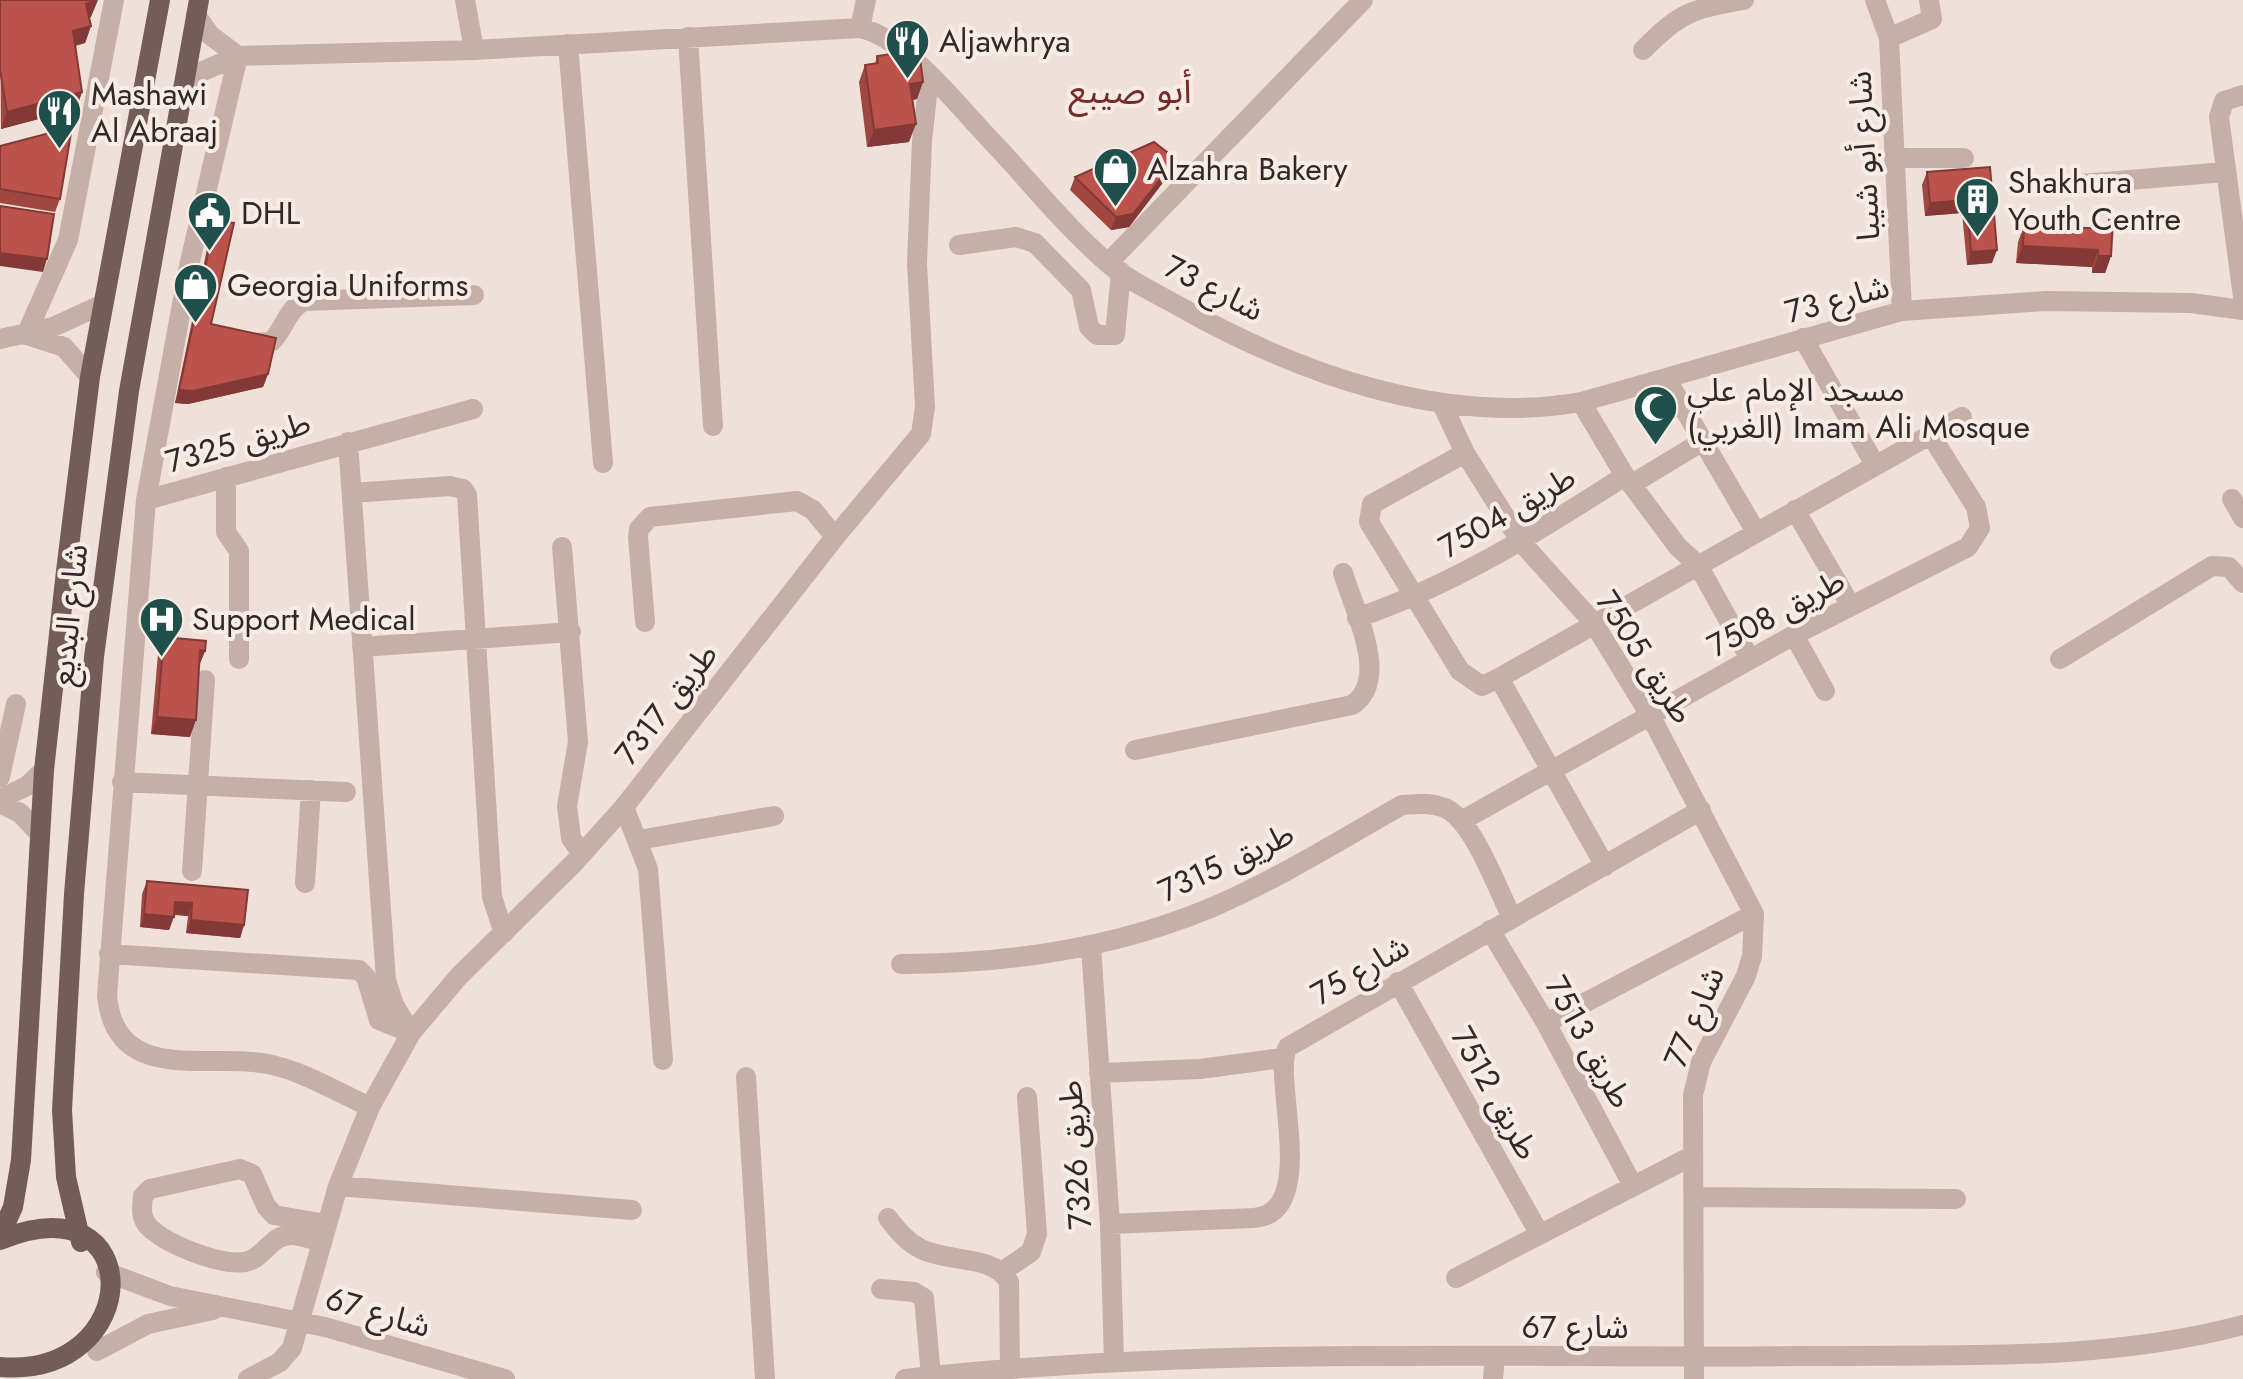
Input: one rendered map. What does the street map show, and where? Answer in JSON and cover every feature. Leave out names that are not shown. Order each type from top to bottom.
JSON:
[{"type":"main road","name":"شارع البديع","points":[[0,1238],[13,1207],[21,1160],[44,770],[90,377],[160,0]]},
{"type":"main road","name":"شارع البديع","points":[[81,1242],[66,1177],[62,1110],[74,894],[92,672],[129,391],[198,8]]},
{"type":"main road","points":[[0,1238],[25,1230],[54,1230],[81,1242],[95,1255],[106,1272],[112,1292],[113,1313],[97,1351],[78,1366],[59,1375],[39,1378],[0,1368],[2,1379]]},
{"type":"street","points":[[26,335],[68,240],[114,0]]},
{"type":"street","points":[[465,0],[474,50]]},
{"type":"street","points":[[860,28],[866,0]]},
{"type":"street","points":[[959,245],[1016,237],[1035,243],[1081,290],[1089,327],[1097,335],[1115,335],[1115,268],[1363,0]]},
{"type":"street","points":[[1643,50],[1673,19],[1702,7],[1744,0]]},
{"type":"street","name":"شارع أبو شيبا","points":[[1875,0],[1889,38],[1902,311]]},
{"type":"street","points":[[1889,38],[1932,19],[1929,0]]},
{"type":"street","points":[[198,8],[218,43],[238,56],[184,329],[146,500],[109,954],[109,1016],[138,1050],[196,1064],[245,1061],[282,1067],[370,1107]]},
{"type":"street","name":"شارع 73","points":[[183,88],[214,65],[238,56],[474,50],[860,28],[886,37],[929,77],[1115,268],[1217,328],[1321,372],[1442,404],[1524,407],[1581,402],[1902,311],[2045,301],[2191,303],[2243,310]]},
{"type":"street","points":[[688,37],[713,426]]},
{"type":"street","points":[[568,44],[603,463]]},
{"type":"street","name":"طريق 7317","points":[[248,1379],[286,1356],[300,1321],[338,1186],[370,1107],[411,1033],[459,976],[582,854],[624,807],[835,537],[914,446],[924,421],[917,263],[922,141],[929,77]]},
{"type":"street","points":[[2234,98],[2219,117],[2243,297]]},
{"type":"street","points":[[1894,158],[1964,158]]},
{"type":"street","points":[[2070,185],[2225,172]]},
{"type":"street","points":[[235,340],[263,345],[271,342],[280,333],[292,307],[304,301],[474,295]]},
{"type":"street","points":[[0,339],[26,335],[79,317],[103,304]]},
{"type":"street","points":[[26,335],[64,347],[90,377]]},
{"type":"street","points":[[1803,338],[1874,463]]},
{"type":"street","points":[[1666,378],[1756,532]]},
{"type":"street","points":[[1581,402],[1629,480],[1678,547],[1698,565],[1750,659]]},
{"type":"street","name":"طريق 7505","points":[[1442,404],[1465,453],[1521,542],[1593,622],[1650,715],[1754,914]]},
{"type":"street","name":"طريق 7325","points":[[146,500],[473,409]]},
{"type":"street","points":[[1465,453],[1372,504],[1369,522],[1418,597],[1460,671],[1482,686],[1874,463],[1962,417]]},
{"type":"street","name":"طريق 7508","points":[[1550,769],[1794,635],[1947,560],[1976,539],[1979,517],[1930,434]]},
{"type":"street","name":"طريق 7504","points":[[1357,618],[1418,597],[1703,441]]},
{"type":"street","points":[[348,442],[386,980],[394,1005],[411,1033]]},
{"type":"street","points":[[226,477],[226,532],[239,551],[239,659]]},
{"type":"street","points":[[352,493],[450,486],[463,489],[468,501],[492,897],[504,933]]},
{"type":"street","points":[[2232,499],[2243,518]]},
{"type":"street","points":[[645,622],[638,537],[639,529],[650,517],[797,501],[813,510],[835,537]]},
{"type":"street","points":[[1795,510],[1851,606]]},
{"type":"street","points":[[562,547],[578,750],[569,778],[567,806],[571,838],[582,854]]},
{"type":"street","points":[[2060,659],[2212,566],[2229,567],[2243,583]]},
{"type":"street","points":[[1135,750],[1352,705],[1364,698],[1373,671],[1343,573]]},
{"type":"street","points":[[362,647],[571,632]]},
{"type":"street","points":[[1794,635],[1825,691]]},
{"type":"street","points":[[1499,678],[1605,866]]},
{"type":"street","points":[[192,871],[205,680]]},
{"type":"street","points":[[1,765],[16,704]]},
{"type":"street","points":[[1512,918],[1463,820],[1550,769]]},
{"type":"street","points":[[39,833],[20,813],[0,801],[27,786],[44,770]]},
{"type":"street","points":[[122,782],[346,792]]},
{"type":"street","points":[[305,883],[311,790]]},
{"type":"street","name":"طريق 7315","points":[[901,964],[992,962],[1091,946],[1154,929],[1214,906],[1402,805],[1429,803],[1447,809],[1463,820]]},
{"type":"street","points":[[624,807],[648,869],[663,1060]]},
{"type":"street","name":"شارع 75","points":[[1282,1058],[1293,1044],[1701,810]]},
{"type":"street","points":[[639,840],[774,816]]},
{"type":"street","name":"شارع 77","points":[[1546,1023],[1754,914]]},
{"type":"street","name":"شارع 77","points":[[1694,1379],[1693,1095],[1701,1062],[1746,976],[1752,956],[1754,914]]},
{"type":"street","name":"طريق 7513","points":[[1490,930],[1546,1023],[1632,1184]]},
{"type":"street","name":"طريق 7326","points":[[1091,946],[1110,1224],[1114,1361]]},
{"type":"street","points":[[109,954],[359,970],[366,977],[373,1011],[379,1020],[411,1033]]},
{"type":"street","name":"طريق 7512","points":[[1398,982],[1539,1233]]},
{"type":"street","points":[[1099,1073],[1200,1069],[1282,1058],[1290,1148],[1279,1206],[1264,1217],[1110,1224]]},
{"type":"street","points":[[746,1077],[765,1379]]},
{"type":"street","points":[[1003,1271],[1031,1252],[1037,1234],[1027,1097]]},
{"type":"street","points":[[1456,1278],[1632,1184],[1692,1156]]},
{"type":"street","points":[[240,1169],[252,1174],[266,1206],[274,1215],[324,1233],[278,1238],[259,1257],[242,1263],[203,1257],[149,1227],[143,1217],[143,1196],[150,1189],[240,1169]]},
{"type":"street","points":[[338,1186],[632,1210]]},
{"type":"street","points":[[1694,1197],[1956,1199]]},
{"type":"street","points":[[888,1218],[906,1240],[922,1250],[1003,1271],[1009,1282],[1010,1369]]},
{"type":"street","name":"شارع 67","points":[[106,1272],[170,1296],[300,1321],[505,1379]]},
{"type":"street","points":[[881,1289],[914,1292],[924,1298],[939,1377]]},
{"type":"street","points":[[97,1351],[148,1324],[175,1316],[233,1308]]},
{"type":"street","name":"شارع 67","points":[[905,1379],[1114,1361],[1225,1369],[1376,1353],[1495,1357],[1695,1357],[2075,1351],[2181,1339],[2243,1325]]},
{"type":"street","points":[[1493,1379],[1495,1357]]},
{"type":"building","points":[[0,0],[97,0],[86,4],[91,26],[73,31],[82,92],[7,112],[0,70]]},
{"type":"building","points":[[919,50],[923,82],[910,84],[916,124],[874,130],[865,65],[878,63],[877,56]]},
{"type":"building","points":[[72,127],[60,199],[0,189],[0,146]]},
{"type":"building","name":"Alzahra Bakery","points":[[1154,142],[1176,159],[1133,214],[1116,217],[1075,177]]},
{"type":"building","name":"Shakhura Youth Centre","points":[[1990,167],[1997,250],[1971,252],[1967,200],[1930,203],[1927,172]]},
{"type":"building","points":[[0,206],[54,214],[47,259],[0,253]]},
{"type":"building","points":[[2109,220],[2113,221],[2111,256],[2098,256],[2098,250],[2023,246],[2024,225],[2109,229]]},
{"type":"building","points":[[215,221],[234,223],[211,324],[276,338],[268,374],[193,391],[179,390]]},
{"type":"building","points":[[164,637],[206,641],[205,651],[200,650],[196,720],[157,717]]},
{"type":"building","points":[[147,881],[248,890],[244,925],[191,920],[192,903],[175,902],[174,917],[144,914]]},
{"type":"place","name":"Aljawhrya","points":[[908,80]]},
{"type":"place","name":"Mashawi Al Abraaj","points":[[60,151]]},
{"type":"place","name":"Alzahra Bakery","points":[[1116,208]]},
{"type":"place","name":"Shakhura Youth Centre","points":[[1977,239]]},
{"type":"place","name":"DHL","points":[[210,252]]},
{"type":"place","name":"Georgia Uniforms","points":[[196,324]]},
{"type":"place","name":"مسجد الإمام علي (الغربي) Imam Ali Mosque","points":[[1656,447]]},
{"type":"place","name":"Support Medical","points":[[161,658]]},
{"type":"district","name":"أبو صيبع","points":[[1130,90]]}]
